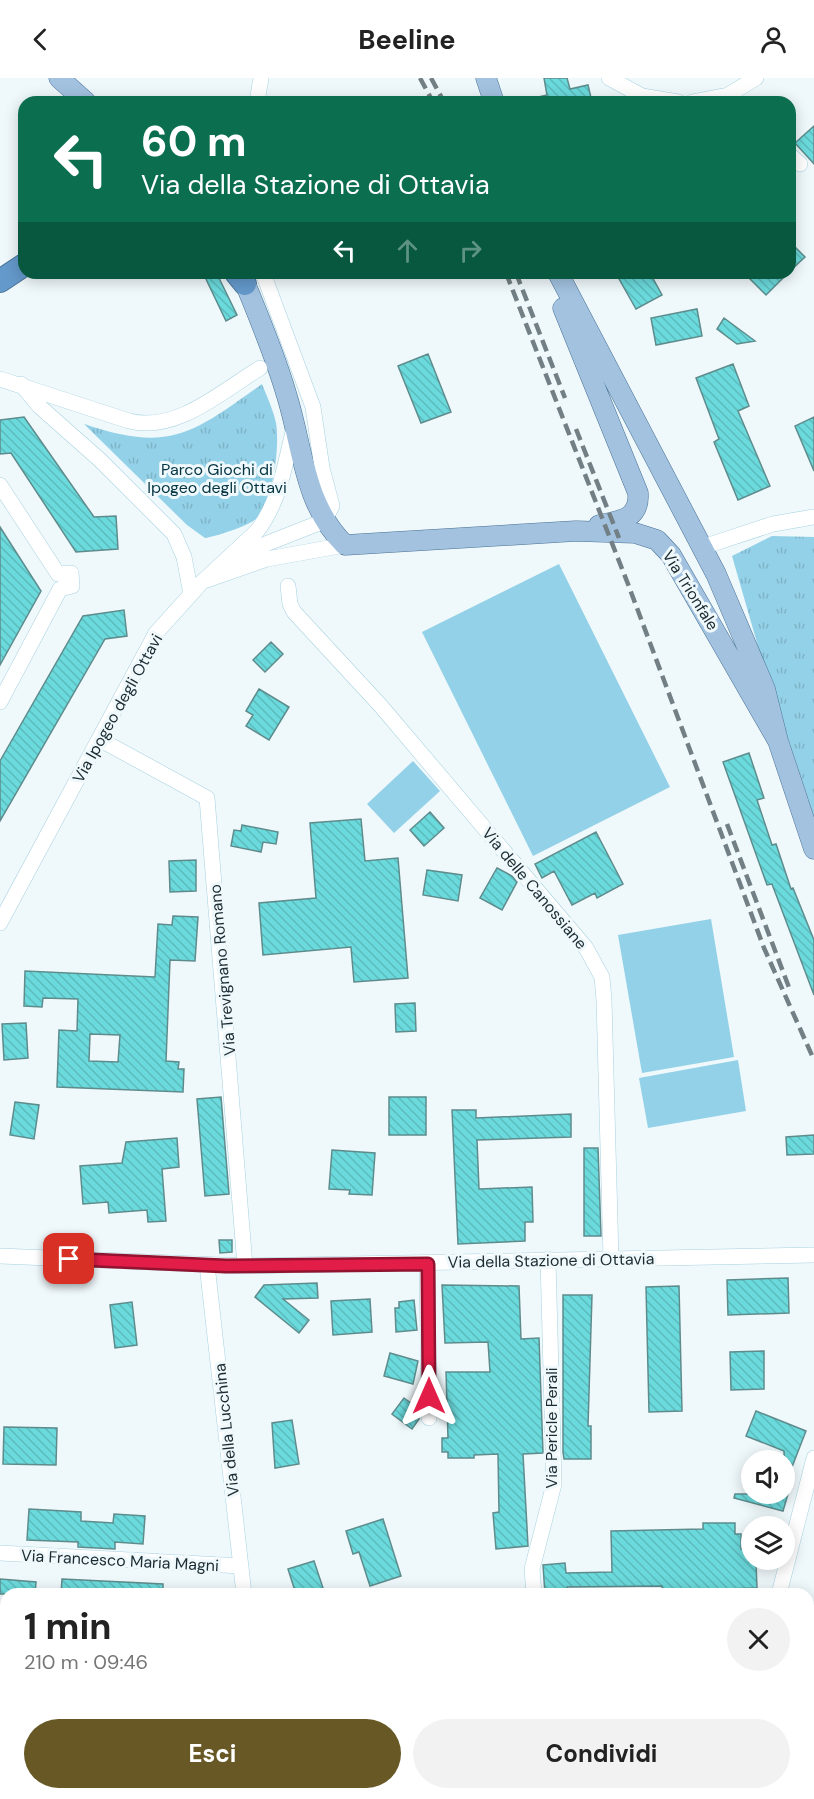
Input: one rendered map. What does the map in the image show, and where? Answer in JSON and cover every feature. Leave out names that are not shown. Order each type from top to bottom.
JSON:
[{"type":"highway","points":[[0,281],[18,269]]},
{"type":"main road","points":[[59,78],[79,96]]},
{"type":"main road","points":[[486,78],[492,96]]},
{"type":"main road","points":[[248,279],[258,316],[284,387],[309,486],[324,521],[345,545]]},
{"type":"main road","points":[[552,279],[638,497],[637,509],[629,517],[576,531]]},
{"type":"main road","name":"Via Trionfale","points":[[561,279],[602,362],[703,547],[765,689],[778,741],[814,849]]},
{"type":"main road","name":"Via Ipogeo degli Ottavi","points":[[345,545],[576,531]]},
{"type":"main road","name":"Via Trionfale","points":[[576,531],[644,534],[660,542],[722,641],[778,741]]},
{"type":"street","points":[[259,96],[261,78]]},
{"type":"street","points":[[609,78],[642,96]]},
{"type":"street","points":[[734,96],[756,78]]},
{"type":"street","points":[[202,582],[252,551],[324,521],[331,511],[331,501],[322,468],[315,415],[249,279]]},
{"type":"street","points":[[0,380],[21,384],[129,421],[150,423],[182,415],[260,368]]},
{"type":"street","points":[[21,384],[39,406],[100,460],[174,534],[184,557],[190,594]]},
{"type":"street","points":[[202,582],[251,537],[267,518],[278,489],[294,428]]},
{"type":"street","points":[[0,484],[58,574],[70,573],[72,586],[60,589],[0,702]]},
{"type":"street","name":"Via Trionfale","points":[[703,547],[773,524],[814,518]]},
{"type":"street","name":"Via Ipogeo degli Ottavi","points":[[0,923],[156,633],[190,594],[202,582],[267,559],[345,545]]},
{"type":"street","name":"Via delle Canossiane","points":[[288,586],[290,604],[294,612],[380,705],[586,948],[598,966],[604,1000],[611,1258]]},
{"type":"street","name":"Via Trevignano Romano","points":[[99,740],[207,798],[245,1266]]},
{"type":"street","name":"Via della Stazione di Ottavia","points":[[0,1256],[245,1266],[814,1255]]},
{"type":"street","name":"Via Pericle Perali","points":[[533,1588],[531,1569],[554,1484],[548,1259]]},
{"type":"street","points":[[428,1264],[429,1418]]},
{"type":"street","name":"Via della Lucchina","points":[[207,1265],[243,1588]]},
{"type":"street","points":[[781,1588],[814,1458]]},
{"type":"street","name":"Via Francesco Maria Magni","points":[[0,1553],[241,1566]]},
{"type":"green space","name":"Parco Giochi di Ipogeo degli Ottavi","points":[[262,384],[273,413],[277,433],[274,473],[267,499],[263,510],[253,521],[210,537],[205,538],[187,525],[84,424],[113,433],[138,437],[179,434],[217,415]]},
{"type":"green space","points":[[772,536],[814,537],[814,816],[764,667],[732,556]]},
{"type":"green space","points":[[559,564],[670,787],[533,856],[422,632]]},
{"type":"green space","points":[[413,761],[440,791],[394,833],[367,804]]},
{"type":"green space","points":[[711,919],[734,1057],[642,1073],[618,935]]},
{"type":"green space","points":[[738,1060],[746,1111],[648,1128],[639,1078]]},
{"type":"building","points":[[544,78],[567,78],[570,89],[588,85],[591,96],[542,96],[547,95]]},
{"type":"building","points":[[814,126],[814,164],[796,144]]},
{"type":"building","points":[[796,248],[805,257],[796,265]]},
{"type":"building","points":[[206,279],[219,279],[237,315],[226,321]]},
{"type":"building","points":[[619,279],[653,279],[662,295],[636,309]]},
{"type":"building","points":[[750,279],[782,279],[766,295]]},
{"type":"building","points":[[697,309],[702,336],[656,345],[651,318]]},
{"type":"building","points":[[724,318],[755,341],[737,344],[717,329]]},
{"type":"building","points":[[428,354],[451,412],[421,423],[398,366]]},
{"type":"building","points":[[733,364],[749,406],[738,411],[770,486],[738,500],[714,442],[719,439],[696,378]]},
{"type":"building","points":[[24,417],[94,517],[116,516],[118,549],[76,552],[11,453],[0,454],[0,420]]},
{"type":"building","points":[[814,417],[814,471],[795,426]]},
{"type":"building","points":[[0,527],[41,591],[0,665]]},
{"type":"building","points":[[124,610],[127,636],[105,639],[0,821],[0,761],[83,616]]},
{"type":"building","points":[[271,642],[283,654],[265,672],[253,660]]},
{"type":"building","points":[[259,689],[289,707],[269,740],[246,726],[253,715],[246,711]]},
{"type":"building","points":[[749,753],[764,798],[757,800],[772,845],[776,844],[791,889],[793,888],[814,940],[814,995],[772,884],[767,885],[723,762]]},
{"type":"building","points":[[430,812],[444,828],[424,846],[410,830]]},
{"type":"building","points":[[361,819],[365,861],[398,858],[408,978],[354,982],[351,947],[263,955],[259,903],[316,898],[310,823]]},
{"type":"building","points":[[242,825],[278,832],[276,844],[263,842],[261,852],[231,846],[234,830],[241,831]]},
{"type":"building","points":[[596,832],[623,884],[597,898],[595,893],[572,905],[554,871],[542,878],[535,864]]},
{"type":"building","points":[[196,860],[196,891],[170,892],[169,861]]},
{"type":"building","points":[[497,868],[512,876],[517,882],[502,910],[480,898]]},
{"type":"building","points":[[427,870],[462,875],[458,901],[423,895]]},
{"type":"building","points":[[173,916],[198,917],[195,961],[170,960],[166,1061],[179,1062],[178,1069],[184,1069],[183,1092],[57,1087],[59,1030],[77,1031],[78,999],[43,998],[42,1007],[24,1006],[25,971],[155,977],[158,924],[172,925]],"holes":[[[90,1034],[120,1035],[118,1062],[89,1061]]]},
{"type":"building","points":[[415,1003],[416,1031],[396,1032],[395,1004]]},
{"type":"building","points":[[26,1023],[28,1058],[4,1060],[2,1024]]},
{"type":"building","points":[[221,1097],[229,1194],[205,1196],[197,1099]]},
{"type":"building","points":[[389,1097],[426,1097],[426,1135],[389,1135]]},
{"type":"building","points":[[15,1102],[39,1105],[34,1139],[10,1135]]},
{"type":"building","points":[[452,1110],[476,1110],[476,1118],[571,1114],[571,1137],[477,1140],[479,1189],[532,1187],[533,1222],[525,1222],[525,1241],[458,1244]]},
{"type":"building","points":[[814,1135],[814,1154],[787,1155],[786,1137]]},
{"type":"building","points":[[177,1138],[179,1167],[162,1169],[166,1221],[148,1222],[147,1210],[109,1213],[108,1202],[83,1204],[80,1166],[122,1163],[126,1142]]},
{"type":"building","points":[[584,1148],[598,1148],[601,1236],[584,1236]]},
{"type":"building","points":[[332,1150],[375,1153],[372,1195],[349,1194],[350,1190],[329,1189]]},
{"type":"building","points":[[219,1240],[232,1240],[232,1252],[220,1253]]},
{"type":"building","points":[[788,1278],[789,1313],[728,1315],[727,1280]]},
{"type":"building","points":[[317,1283],[318,1298],[283,1299],[309,1320],[299,1333],[255,1297],[264,1285]]},
{"type":"building","points":[[442,1285],[519,1286],[521,1339],[539,1338],[543,1453],[523,1454],[528,1546],[496,1549],[493,1513],[499,1512],[498,1454],[474,1455],[474,1458],[448,1458],[448,1452],[442,1452],[442,1438],[448,1438],[446,1372],[490,1372],[488,1342],[445,1343]]},
{"type":"building","points":[[679,1286],[682,1411],[649,1412],[646,1287]]},
{"type":"building","points":[[563,1295],[592,1295],[588,1426],[591,1426],[591,1459],[564,1459]]},
{"type":"building","points":[[370,1299],[372,1332],[333,1335],[331,1301]]},
{"type":"building","points":[[414,1300],[417,1330],[396,1332],[395,1308],[399,1308],[399,1302]]},
{"type":"building","points":[[132,1302],[137,1345],[115,1348],[110,1305]]},
{"type":"building","points":[[764,1351],[764,1389],[731,1390],[730,1352]]},
{"type":"building","points":[[390,1353],[418,1361],[413,1384],[384,1376]]},
{"type":"building","points":[[404,1398],[419,1409],[419,1419],[412,1429],[392,1414]]},
{"type":"building","points":[[756,1411],[806,1431],[795,1459],[795,1450],[781,1450],[746,1436]]},
{"type":"building","points":[[292,1420],[299,1464],[275,1468],[272,1423]]},
{"type":"building","points":[[4,1427],[57,1428],[56,1465],[3,1464]]},
{"type":"building","points":[[735,1494],[741,1494],[741,1500],[734,1498]]},
{"type":"building","points":[[757,1504],[785,1504],[783,1511]]},
{"type":"building","points":[[29,1509],[81,1512],[81,1521],[113,1523],[114,1514],[145,1516],[143,1544],[115,1542],[115,1549],[78,1547],[78,1542],[27,1540]]},
{"type":"building","points":[[383,1519],[401,1576],[370,1586],[359,1552],[353,1554],[346,1531]]},
{"type":"building","points":[[703,1523],[735,1523],[735,1534],[741,1534],[741,1570],[756,1570],[757,1588],[662,1588],[662,1586],[545,1588],[543,1565],[565,1563],[566,1573],[612,1572],[611,1531],[703,1529]]},
{"type":"building","points":[[314,1561],[323,1588],[294,1588],[288,1569]]},
{"type":"building","points":[[0,1579],[36,1582],[36,1588],[0,1588]]},
{"type":"building","points":[[62,1579],[163,1584],[163,1588],[61,1588]]},
{"type":"railway","points":[[420,78],[430,96]]},
{"type":"railway","points":[[431,78],[441,96]]},
{"type":"railway","points":[[508,279],[628,584],[764,948],[814,1060]]},
{"type":"railway","points":[[518,279],[565,398]]},
{"type":"railway","points":[[576,429],[619,538]]},
{"type":"railway","points":[[727,824],[790,990]]},
{"type":"route","points":[[69,1259],[226,1266],[428,1264],[429,1396]]}]
